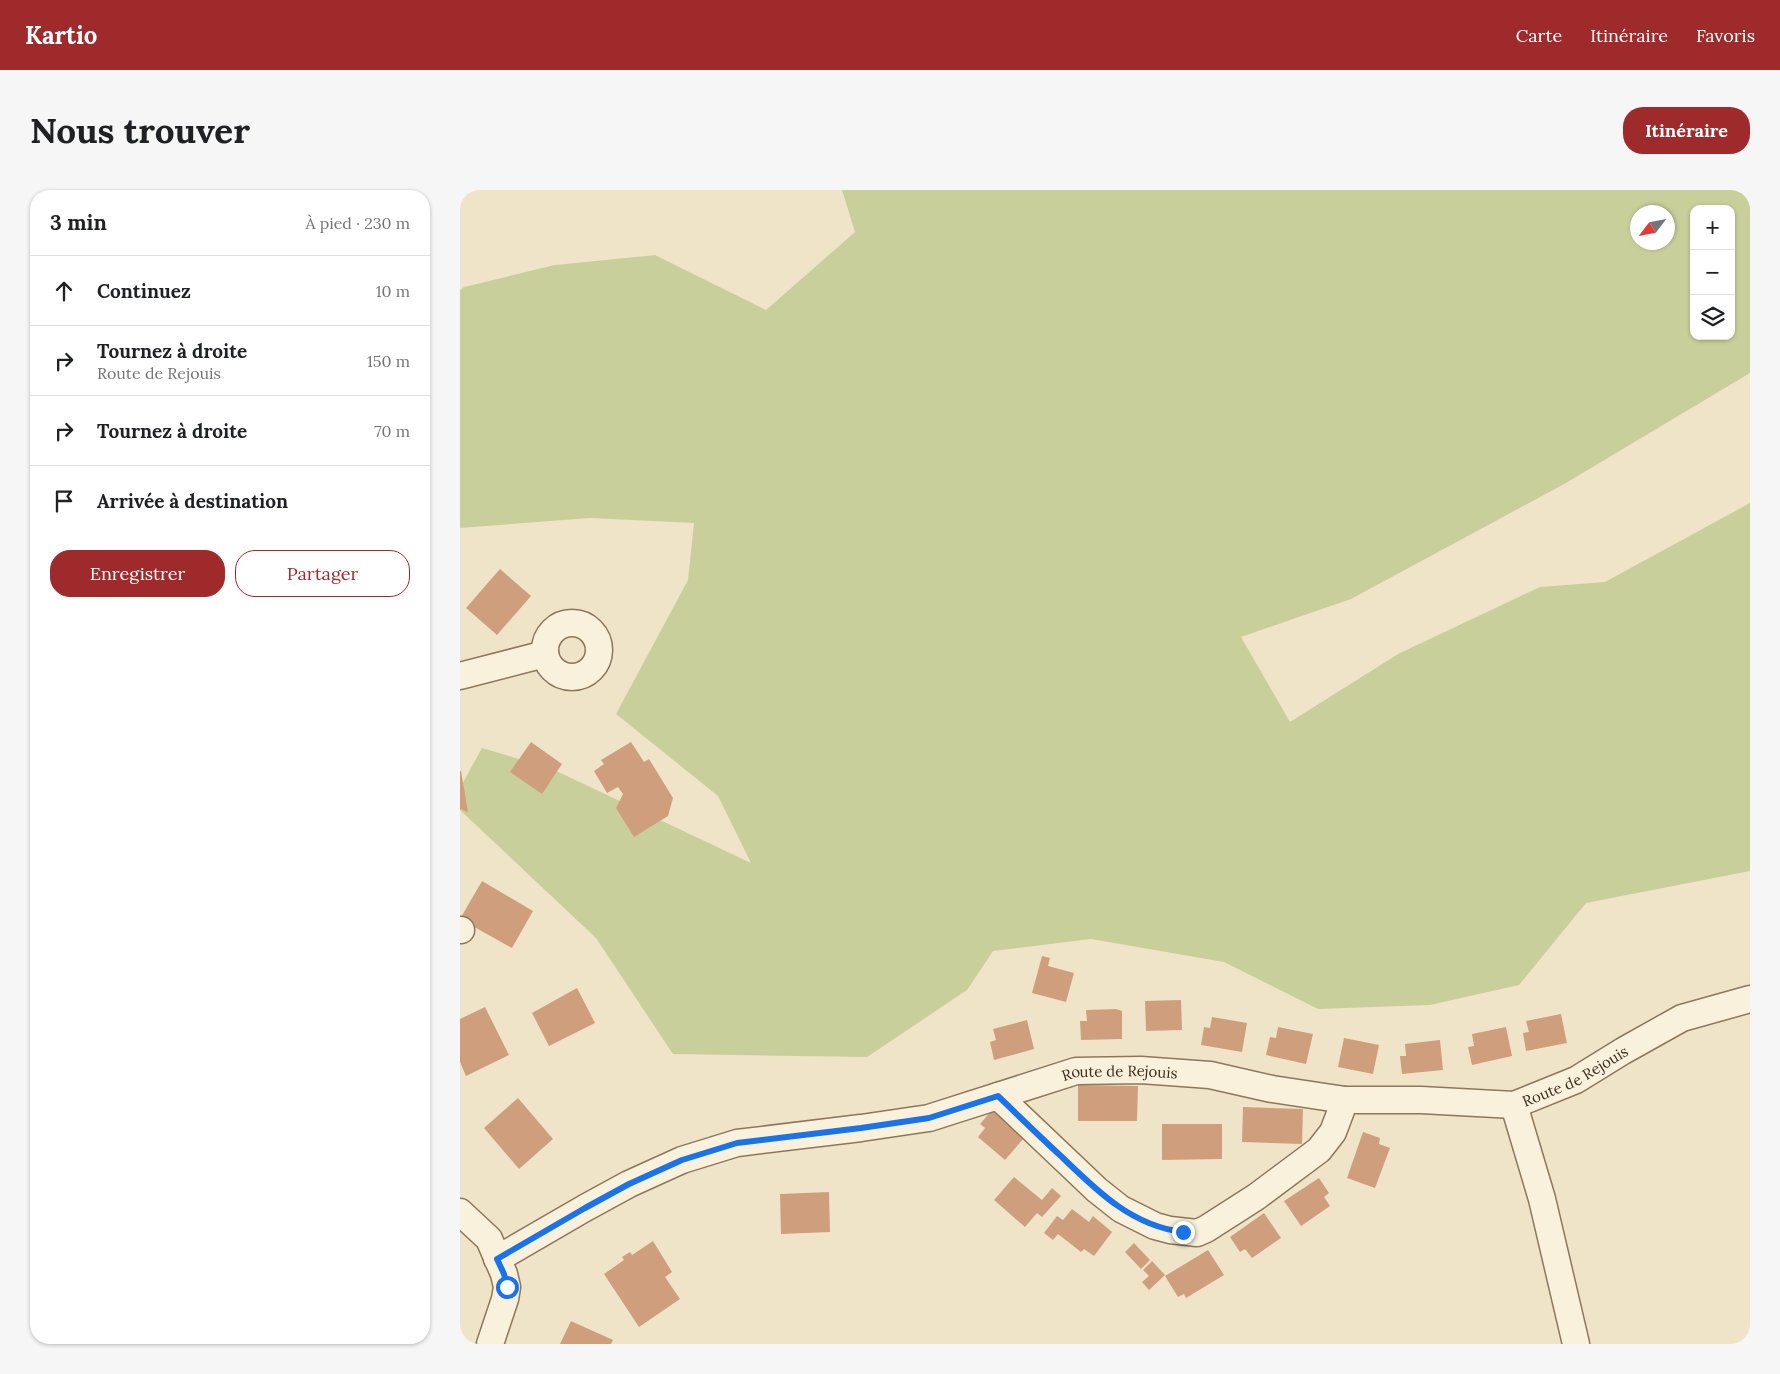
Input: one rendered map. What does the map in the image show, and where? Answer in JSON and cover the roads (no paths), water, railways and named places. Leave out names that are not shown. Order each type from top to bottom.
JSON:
[{"type":"street","points":[[460,676],[545,654]]},
{"type":"street","name":"Route de Rejouis","points":[[497,1259],[629,1184],[682,1160],[737,1143],[929,1118],[1076,1071],[1141,1070],[1210,1075],[1272,1089],[1345,1100],[1421,1100],[1514,1105],[1576,1080],[1682,1018],[1750,999]]},
{"type":"street","points":[[998,1096],[1097,1190],[1121,1209],[1155,1226],[1197,1233],[1256,1198],[1319,1150],[1333,1132],[1345,1100]]},
{"type":"street","points":[[1514,1105],[1542,1199],[1576,1344]]},
{"type":"street","points":[[460,1212],[489,1240],[504,1274],[507,1287],[505,1299],[490,1344]]}]
